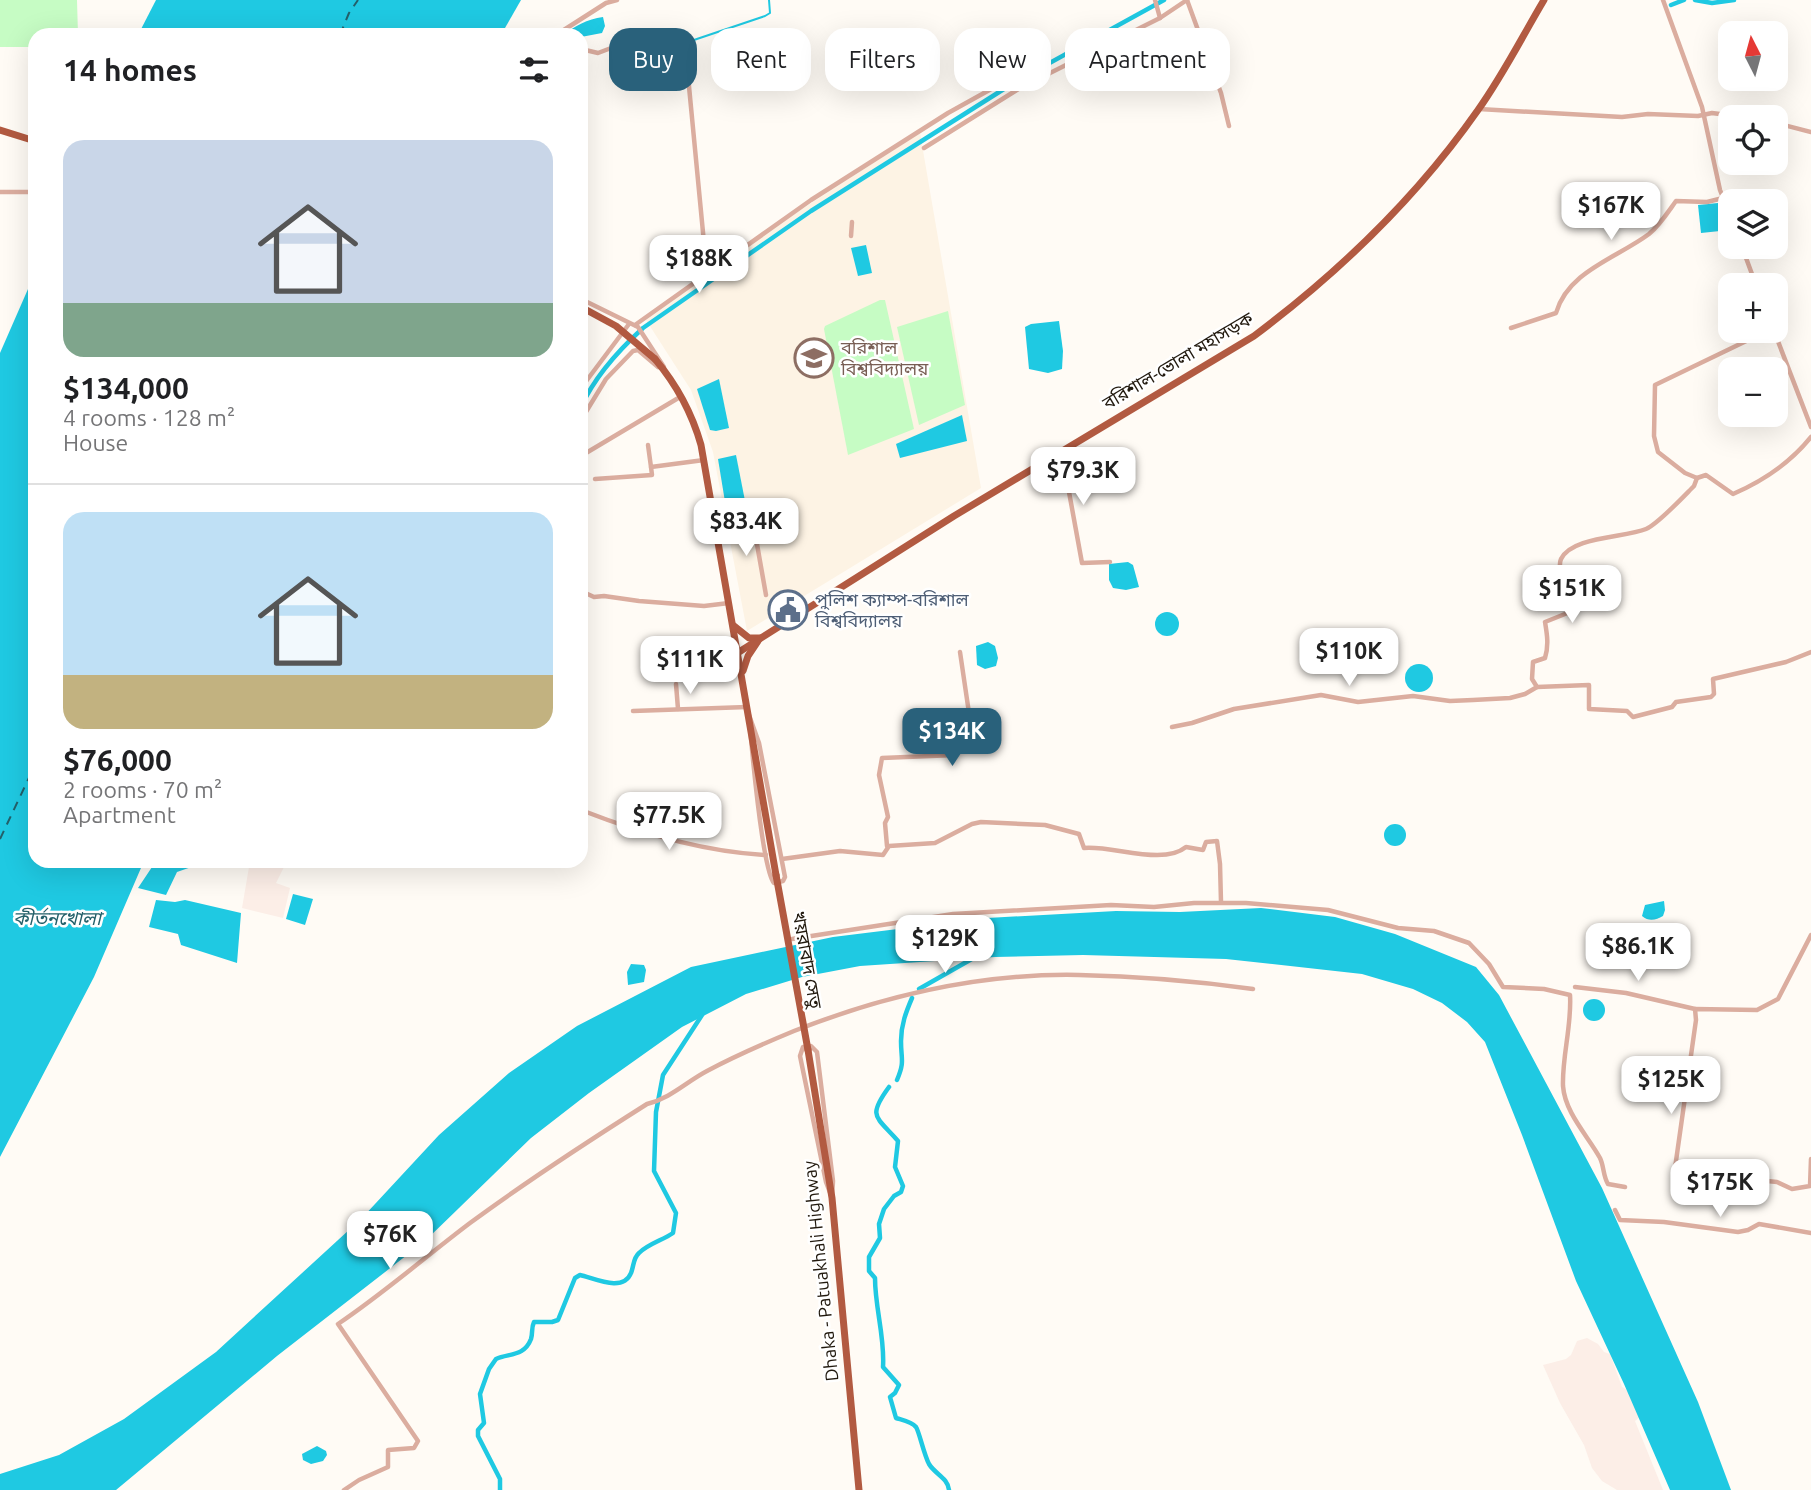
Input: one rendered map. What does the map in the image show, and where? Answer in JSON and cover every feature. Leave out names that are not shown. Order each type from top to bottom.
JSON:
[{"type":"highway","name":"বরিশাল-ভোলা মহাসড়ক","points":[[738,652],[1055,454],[1254,336],[1296,304],[1402,205],[1479,109],[1544,0]]},
{"type":"highway","points":[[0,130],[28,139]]},
{"type":"highway","points":[[588,311],[616,326],[655,359],[681,396],[697,430],[749,711]]},
{"type":"highway","points":[[734,626],[749,638],[761,638]]},
{"type":"highway","points":[[743,672],[748,656],[761,638]]},
{"type":"highway","name":"খয়রাবাদ সেতু","points":[[749,711],[807,1050]]},
{"type":"highway","name":"Dhaka - Patuakhali Highway","points":[[807,1050],[832,1198],[859,1490]]},
{"type":"street","points":[[567,28],[606,3],[617,0]]},
{"type":"street","points":[[1155,0],[1159,15]]},
{"type":"street","points":[[924,148],[1020,88],[1187,0],[1221,93],[1229,126]]},
{"type":"street","points":[[1663,0],[1703,115],[1721,189]]},
{"type":"street","points":[[588,51],[598,53],[640,37],[674,33],[684,55],[688,76],[707,274]]},
{"type":"street","points":[[588,380],[634,325],[811,200],[948,113],[988,91]]},
{"type":"street","points":[[1479,109],[1622,117],[1648,114],[1718,114]]},
{"type":"street","points":[[1788,126],[1811,132]]},
{"type":"street","points":[[0,192],[28,192]]},
{"type":"street","points":[[1511,328],[1556,313],[1560,299],[1587,272],[1650,233],[1676,201],[1707,202],[1718,199]]},
{"type":"street","points":[[851,236],[852,222]]},
{"type":"street","points":[[588,302],[634,325],[643,333],[667,374]]},
{"type":"street","points":[[1742,343],[1656,385],[1654,436],[1658,452],[1685,473],[1697,478],[1706,475],[1733,494],[1767,476],[1811,437]]},
{"type":"street","points":[[1779,343],[1811,427]]},
{"type":"street","points":[[588,409],[606,379],[632,351],[638,350],[667,374]]},
{"type":"street","points":[[588,452],[681,396]]},
{"type":"street","points":[[595,479],[652,475],[648,445]]},
{"type":"street","points":[[1055,454],[1067,481],[1082,563],[1110,562]]},
{"type":"street","points":[[651,467],[704,460]]},
{"type":"street","points":[[1537,687],[1532,679],[1533,662],[1545,658],[1547,653],[1545,622],[1570,612],[1559,566],[1562,557],[1571,549],[1595,540],[1647,529],[1694,486],[1697,478]]},
{"type":"street","points":[[752,516],[766,595]]},
{"type":"street","points":[[588,594],[594,597],[704,606],[730,603]]},
{"type":"street","points":[[1172,727],[1234,709],[1321,695],[1358,702],[1413,696],[1450,701],[1510,698],[1537,687],[1589,685],[1589,709],[1627,711],[1633,717],[1672,708],[1676,702],[1712,697],[1713,679],[1786,662],[1811,652]]},
{"type":"street","points":[[782,859],[840,851],[883,855],[887,847],[885,823],[888,817],[878,775],[882,758],[955,755],[954,716],[968,713],[960,653]]},
{"type":"street","points":[[676,684],[678,709]]},
{"type":"street","points":[[632,710],[749,711]]},
{"type":"street","points":[[749,711],[759,743],[785,877],[783,881],[774,883],[769,874],[766,855],[749,711]]},
{"type":"street","points":[[588,813],[625,827],[670,839],[744,854],[766,855]]},
{"type":"street","points":[[887,847],[935,842],[981,822],[1045,825],[1074,831],[1079,834],[1084,848],[1096,847],[1137,853],[1178,853],[1186,847],[1203,850],[1206,842],[1217,841],[1221,902]]},
{"type":"street","points":[[792,939],[953,914],[1221,902],[1328,910],[1398,928],[1434,931],[1469,943],[1489,964],[1503,987],[1544,989],[1570,995],[1563,1066],[1563,1090],[1567,1104],[1602,1162],[1608,1184],[1625,1186]]},
{"type":"street","points":[[1575,987],[1626,993],[1695,1009],[1756,1010],[1778,999],[1811,935]]},
{"type":"street","points":[[344,1490],[388,1467],[388,1450],[414,1448],[418,1441],[338,1324],[541,1172],[648,1104],[665,1099],[704,1072],[798,1030],[885,1000],[1008,979],[1077,975],[1194,981],[1253,989]]},
{"type":"street","points":[[1695,1009],[1696,1020],[1675,1168],[1719,1171],[1747,1179],[1777,1182],[1792,1188],[1810,1186],[1811,1159]]},
{"type":"street","points":[[811,1046],[817,1052],[833,1181],[832,1198],[826,1182],[800,1056],[803,1047],[811,1046]]},
{"type":"street","points":[[1615,1210],[1620,1220],[1664,1222],[1738,1232],[1759,1224],[1811,1233]]},
{"type":"shaded area","name":"বরিশাল বিশ্ববিদ্যালয়","points":[[920,133],[981,488],[747,631],[713,452],[691,390],[646,320],[771,229]]},
{"type":"shaded area","points":[[249,868],[284,868],[276,883],[290,888],[283,918],[242,908]]},
{"type":"shaded area","points":[[1587,1338],[1610,1354],[1622,1387],[1636,1395],[1642,1415],[1635,1421],[1663,1490],[1617,1490],[1602,1481],[1592,1468],[1584,1445],[1560,1403],[1543,1365],[1566,1359],[1571,1355],[1577,1341]]},
{"type":"green space","points":[[0,0],[77,0],[78,28],[28,28],[28,47],[0,47]]},
{"type":"green space","points":[[885,300],[914,429],[848,455],[824,329],[825,326]]},
{"type":"green space","points":[[948,311],[965,405],[919,425],[897,327]]},
{"type":"water","points":[[156,0],[521,0],[505,28],[142,28]]},
{"type":"water","points":[[603,17],[605,26],[602,33],[588,36],[588,28],[574,28],[582,23]]},
{"type":"water","points":[[1718,203],[1718,231],[1701,233],[1698,205]]},
{"type":"water","points":[[866,245],[872,273],[858,276],[851,248]]},
{"type":"water","name":"কীর্তনখোলা","points":[[28,289],[28,868],[141,868],[94,977],[0,1157],[0,353]]},
{"type":"water","points":[[1059,321],[1063,351],[1062,369],[1048,373],[1029,369],[1025,327]]},
{"type":"water","points":[[719,379],[729,428],[716,431],[710,430],[697,389]]},
{"type":"water","points":[[962,415],[967,441],[900,458],[896,444]]},
{"type":"water","points":[[736,455],[747,511],[727,514],[718,459]]},
{"type":"water","points":[[1128,562],[1133,565],[1139,587],[1126,590],[1113,588],[1109,580],[1109,564]]},
{"type":"water","points":[[1167,612],[1178,619],[1179,624],[1172,635],[1167,636],[1156,629],[1155,624],[1162,613]]},
{"type":"water","points":[[988,642],[995,646],[998,658],[996,666],[985,669],[977,665],[976,646]]},
{"type":"water","points":[[1419,664],[1429,668],[1433,678],[1429,688],[1419,692],[1409,688],[1405,678],[1409,668]]},
{"type":"water","points":[[1395,824],[1403,827],[1406,835],[1403,843],[1395,846],[1387,843],[1384,835],[1387,827]]},
{"type":"water","points":[[151,868],[188,868],[177,872],[166,895],[138,888]]},
{"type":"water","points":[[293,894],[313,899],[305,925],[286,919]]},
{"type":"water","points":[[156,900],[185,900],[241,913],[237,963],[181,945],[178,934],[149,927]]},
{"type":"water","points":[[1664,901],[1663,916],[1652,920],[1642,916],[1645,905]]},
{"type":"water","points":[[1261,908],[1335,917],[1395,934],[1476,967],[1499,995],[1602,1188],[1698,1402],[1731,1490],[1670,1490],[1576,1281],[1485,1042],[1467,1022],[1442,1003],[1413,989],[1362,974],[1226,959],[1083,955],[995,957],[860,966],[802,977],[746,994],[682,1027],[531,1138],[425,1241],[277,1356],[116,1490],[0,1490],[0,1474],[59,1455],[124,1419],[216,1352],[362,1218],[439,1135],[509,1073],[577,1026],[691,967],[833,937],[987,918],[1116,911],[1180,912]]},
{"type":"water","points":[[631,964],[644,965],[644,982],[628,985],[627,972]]},
{"type":"water","points":[[1590,999],[1598,999],[1605,1006],[1605,1014],[1598,1021],[1590,1021],[1583,1014],[1583,1006]]},
{"type":"water","points":[[317,1446],[326,1451],[327,1455],[323,1461],[311,1464],[303,1460],[302,1454]]},
{"type":"waterway","points":[[697,39],[765,16],[770,13],[769,0]]},
{"type":"waterway","points":[[588,394],[608,364],[643,328],[811,211],[1015,82],[1164,0]]},
{"type":"waterway","points":[[1671,5],[1684,0]]},
{"type":"waterway","points":[[1695,0],[1712,3],[1734,0]]},
{"type":"waterway","points":[[919,989],[977,956]]},
{"type":"waterway","points":[[897,1080],[902,1064],[902,1030],[912,998]]},
{"type":"waterway","points":[[500,1490],[500,1479],[478,1436],[478,1430],[484,1423],[480,1394],[489,1369],[496,1359],[516,1353],[528,1345],[534,1322],[558,1320],[575,1278],[580,1275],[608,1283],[622,1282],[631,1273],[639,1253],[673,1233],[676,1213],[654,1171],[656,1112],[663,1075],[702,1015]]},
{"type":"waterway","points":[[889,1087],[876,1111],[880,1121],[898,1141],[895,1167],[903,1186],[901,1192],[894,1196],[884,1209],[879,1224],[880,1238],[869,1257],[869,1271],[875,1278],[883,1367],[899,1385],[890,1397],[896,1418],[916,1427],[929,1464],[946,1482],[949,1490]]},
{"type":"ferry route","points":[[343,28],[358,0]]},
{"type":"ferry route","points":[[0,839],[28,780]]},
{"type":"place","name":"বরিশাল বিশ্ববিদ্যালয়","points":[[814,358]]},
{"type":"place","name":"পুলিশ ক্যাম্প-বরিশাল বিশ্ববিদ্যালয়","points":[[788,610]]}]
